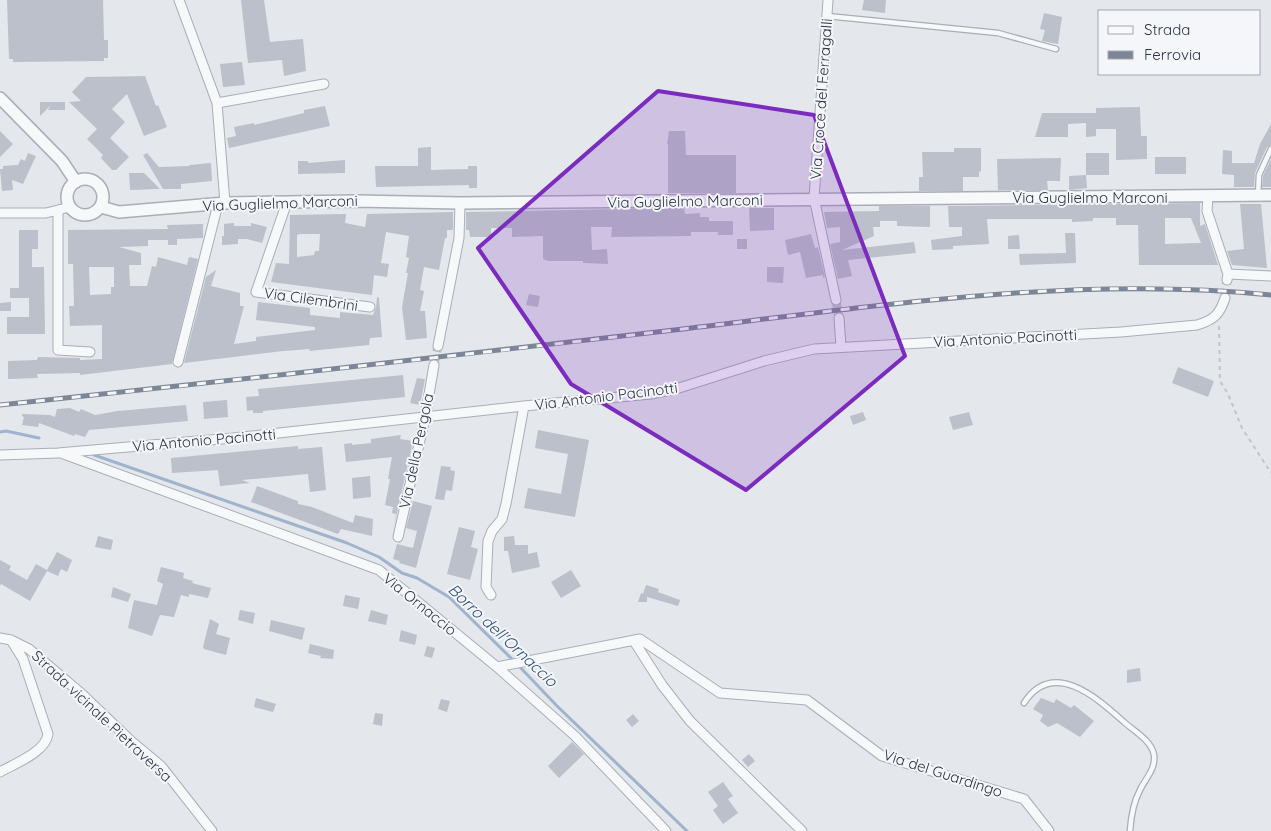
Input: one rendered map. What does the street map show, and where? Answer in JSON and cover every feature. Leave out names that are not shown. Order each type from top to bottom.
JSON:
[{"type":"street","points":[[178,362],[222,203],[218,102],[180,0]]},
{"type":"street","name":"Via Croce del Ferragalli","points":[[828,0],[814,198],[836,300]]},
{"type":"street","points":[[218,102],[324,84]]},
{"type":"street","points":[[0,98],[62,161],[76,182]]},
{"type":"street","points":[[0,213],[46,213],[64,209],[86,216],[97,211],[101,206],[103,196],[100,186],[86,179],[76,182],[67,193],[64,209],[58,350],[90,352]]},
{"type":"street","name":"Via Guglielmo Marconi","points":[[101,206],[119,212],[222,203],[287,202],[460,203],[814,198],[1271,195]]},
{"type":"street","points":[[1208,196],[1207,211],[1228,277],[1271,276]]},
{"type":"street","name":"Via Cilembrini","points":[[287,202],[256,292],[370,307]]},
{"type":"street","points":[[438,346],[459,238],[460,203]]},
{"type":"street","points":[[1221,312],[1225,298]]},
{"type":"street","name":"Via Antonio Pacinotti","points":[[0,455],[233,438],[651,394],[679,388],[764,361],[814,349],[1121,332],[1188,326],[1208,322],[1221,312]]},
{"type":"street","points":[[838,318],[841,347]]},
{"type":"street","name":"Via della Pergola","points":[[398,537],[434,365]]},
{"type":"street","points":[[491,595],[486,587],[488,541],[492,531],[502,519],[506,504],[524,406]]},
{"type":"street","name":"Via Ornaccio","points":[[58,452],[379,570],[497,666],[575,736],[666,831]]},
{"type":"street","name":"Strada vicinale Pietraversa","points":[[0,638],[11,640],[29,649],[161,766],[212,831]]},
{"type":"street","name":"Via del Guardingo","points":[[634,640],[640,639],[720,693],[807,700],[882,756],[1024,799],[1050,831]]},
{"type":"street","points":[[0,772],[41,748],[46,743],[48,734],[26,667],[11,640]]},
{"type":"street","points":[[497,666],[634,640],[662,685],[690,721],[802,831]]},
{"type":"lane","points":[[826,16],[998,33],[1056,49]]},
{"type":"lane","points":[[1258,195],[1259,175],[1271,149]]},
{"type":"lane","points":[[1024,703],[1030,694],[1041,687],[1057,682],[1073,686],[1094,696],[1149,744],[1154,755],[1153,767],[1139,791],[1131,812],[1130,831]]},
{"type":"path","points":[[1221,312],[1219,332],[1220,381],[1228,394],[1242,428],[1271,473]]},
{"type":"highlighted area","points":[[658,91],[814,115],[905,356],[746,490],[571,384],[478,248]]},
{"type":"building","points":[[7,0],[103,0],[104,40],[108,40],[108,58],[104,58],[104,61],[13,62],[13,59],[9,59]]},
{"type":"building","points":[[241,0],[264,0],[270,42],[303,39],[306,71],[284,76],[282,60],[248,63]]},
{"type":"building","points":[[864,0],[886,0],[885,13],[862,10]]},
{"type":"building","points":[[1044,13],[1062,17],[1058,44],[1042,41],[1045,30],[1040,29]]},
{"type":"building","points":[[242,62],[245,85],[223,87],[220,64]]},
{"type":"building","points":[[145,76],[156,106],[158,105],[167,127],[144,136],[127,94],[112,109],[125,122],[110,138],[129,157],[116,170],[112,170],[101,158],[103,155],[87,139],[97,129],[69,102],[81,101],[72,92],[86,77]]},
{"type":"building","points":[[40,102],[65,102],[65,110],[48,110],[51,105],[40,116]]},
{"type":"building","points":[[325,106],[330,126],[229,148],[227,138],[236,136],[234,127],[254,123],[254,125],[304,113],[304,110]]},
{"type":"building","points":[[1140,107],[1141,136],[1147,136],[1147,159],[1116,160],[1116,129],[1096,129],[1096,136],[1086,137],[1086,123],[1068,124],[1068,137],[1035,137],[1042,113],[1096,113],[1096,108]]},
{"type":"building","points":[[1271,124],[1271,145],[1267,147],[1255,173],[1254,187],[1234,187],[1234,175],[1222,174],[1223,150],[1232,151],[1232,163],[1254,163],[1260,144]]},
{"type":"building","points":[[0,131],[13,144],[0,157]]},
{"type":"building","points":[[669,131],[685,131],[686,155],[736,155],[736,193],[668,193],[667,144]]},
{"type":"building","points":[[431,147],[431,170],[468,169],[468,166],[477,166],[477,188],[469,188],[469,185],[376,187],[375,166],[418,166],[418,148]]},
{"type":"building","points":[[954,148],[981,148],[981,171],[979,172],[979,177],[963,177],[963,191],[919,191],[919,177],[923,177],[922,152],[954,152]]},
{"type":"building","points":[[28,153],[36,156],[23,184],[12,180],[13,190],[2,191],[0,169],[3,169],[3,166],[18,165],[21,159],[25,161]]},
{"type":"building","points":[[147,153],[159,167],[211,163],[212,181],[181,184],[181,189],[163,189],[143,155]]},
{"type":"building","points":[[1086,153],[1109,153],[1109,175],[1086,175]]},
{"type":"building","points":[[1155,157],[1186,157],[1186,174],[1155,174]]},
{"type":"building","points":[[1061,158],[1060,181],[1047,181],[1048,190],[998,190],[997,159]]},
{"type":"building","points":[[1271,159],[1271,187],[1262,187],[1263,176]]},
{"type":"building","points":[[345,160],[345,173],[298,174],[298,161],[308,161],[308,163]]},
{"type":"building","points":[[129,173],[144,173],[160,189],[130,190]]},
{"type":"building","points":[[1086,175],[1087,188],[1069,190],[1069,176]]},
{"type":"building","points":[[1200,203],[1200,226],[1205,224],[1218,265],[1139,265],[1138,225],[1116,225],[1116,218],[1093,218],[1093,221],[1072,222],[1072,219],[987,219],[989,244],[953,246],[953,249],[932,250],[931,240],[962,236],[962,227],[949,227],[948,206]],"holes":[[[1165,218],[1191,218],[1201,243],[1165,244]]]},
{"type":"building","points":[[1240,204],[1261,204],[1267,268],[1232,265],[1227,251],[1244,249]]},
{"type":"building","points":[[879,206],[930,206],[930,227],[897,226],[897,221],[880,221],[880,227],[873,227],[874,236],[842,250],[914,242],[916,253],[848,260],[852,276],[838,279],[830,244],[840,242],[840,227],[827,228],[824,212],[879,211]]},
{"type":"building","points":[[684,208],[685,214],[700,213],[700,217],[709,217],[709,221],[733,221],[733,235],[718,235],[718,232],[691,232],[691,236],[611,237],[612,227],[591,227],[592,250],[607,249],[608,264],[583,263],[583,261],[548,261],[543,259],[543,236],[512,237],[512,228],[491,228],[491,237],[470,237],[469,230],[466,230],[466,212]]},
{"type":"building","points":[[749,208],[774,208],[774,230],[750,231]]},
{"type":"building","points":[[453,212],[453,230],[447,230],[447,238],[445,238],[439,270],[424,267],[420,290],[424,291],[420,311],[425,311],[427,338],[406,340],[402,307],[408,273],[406,273],[409,258],[406,257],[409,236],[386,232],[381,263],[389,264],[387,277],[374,275],[372,295],[271,282],[276,263],[289,264],[290,215],[346,214],[345,223],[365,227],[367,214]],"holes":[[[320,234],[319,251],[315,251],[314,255],[297,257],[297,235]]]},
{"type":"building","points":[[234,223],[234,226],[251,226],[251,223],[267,227],[262,243],[238,239],[238,244],[222,245],[224,224]]},
{"type":"building","points":[[203,224],[203,238],[177,239],[177,245],[168,245],[168,240],[148,240],[148,246],[119,247],[141,253],[141,265],[129,265],[130,286],[147,286],[152,266],[156,267],[158,257],[187,265],[189,257],[198,259],[172,364],[80,375],[80,373],[37,374],[38,378],[8,379],[8,361],[37,360],[38,357],[80,358],[80,360],[102,359],[102,325],[70,326],[69,306],[74,306],[73,264],[68,264],[68,230],[168,229],[167,225]],"holes":[[[89,267],[114,267],[114,287],[111,287],[111,294],[90,295]]]},
{"type":"building","points":[[19,230],[38,230],[38,249],[32,249],[32,267],[44,267],[45,334],[7,334],[7,317],[29,317],[29,298],[10,298],[10,288],[19,288]]},
{"type":"building","points":[[1065,233],[1075,233],[1076,263],[1020,265],[1019,254],[1066,253]]},
{"type":"building","points":[[811,234],[815,248],[818,247],[825,277],[823,278],[823,275],[806,278],[800,252],[788,255],[785,240]]},
{"type":"building","points":[[1019,235],[1020,249],[1008,249],[1008,236]]},
{"type":"building","points":[[737,239],[747,239],[747,249],[737,249]]},
{"type":"building","points":[[767,267],[784,267],[783,283],[767,282]]},
{"type":"building","points":[[216,270],[211,286],[240,293],[240,306],[244,306],[234,344],[256,341],[256,337],[315,330],[315,327],[256,320],[258,302],[310,308],[310,315],[340,318],[340,312],[373,315],[377,297],[379,298],[382,337],[370,338],[369,345],[309,351],[310,349],[283,351],[184,363],[206,277]]},
{"type":"building","points":[[529,294],[540,296],[538,307],[526,305]]},
{"type":"building","points":[[11,302],[11,311],[0,311],[0,303]]},
{"type":"building","points":[[1178,367],[1214,381],[1208,397],[1172,383]]},
{"type":"building","points":[[403,375],[405,397],[263,411],[263,413],[253,413],[253,410],[247,411],[246,397],[259,396],[258,389]]},
{"type":"building","points":[[417,378],[425,379],[420,405],[410,403]]},
{"type":"building","points":[[227,400],[228,417],[204,419],[203,402]]},
{"type":"building","points":[[186,405],[188,421],[89,430],[85,437],[75,434],[74,436],[39,423],[38,427],[22,425],[24,417],[22,414],[50,415],[55,417],[57,409],[70,408],[79,412],[81,409],[95,415]]},
{"type":"building","points":[[863,412],[866,420],[853,425],[850,416]]},
{"type":"building","points":[[969,412],[973,425],[953,430],[949,417]]},
{"type":"building","points":[[538,430],[589,440],[575,517],[524,508],[528,488],[561,494],[568,454],[535,448]]},
{"type":"building","points":[[401,435],[400,439],[413,441],[394,526],[396,514],[392,513],[393,507],[385,505],[392,457],[346,462],[344,444],[371,443],[371,439]]},
{"type":"building","points":[[298,446],[298,449],[322,447],[326,490],[310,492],[308,474],[242,480],[250,483],[220,486],[218,470],[172,473],[171,458]]},
{"type":"building","points":[[441,466],[451,467],[450,470],[455,471],[452,491],[446,490],[444,500],[435,499]]},
{"type":"building","points":[[370,476],[371,497],[353,499],[352,478]]},
{"type":"building","points":[[257,486],[298,501],[298,504],[312,507],[353,523],[355,515],[373,519],[372,536],[341,529],[338,534],[251,502]]},
{"type":"building","points":[[413,501],[432,506],[416,568],[399,563],[400,561],[393,559],[397,544],[413,548],[417,531],[406,528]]},
{"type":"building","points":[[459,527],[475,531],[471,547],[478,549],[470,580],[447,574]]},
{"type":"building","points":[[98,536],[113,540],[111,550],[95,547]]},
{"type":"building","points":[[514,536],[515,545],[528,545],[528,554],[537,552],[540,567],[512,573],[508,551],[504,551],[504,537]]},
{"type":"building","points":[[57,552],[72,560],[67,572],[61,569],[58,576],[47,571],[30,601],[1,584],[0,586],[0,560],[11,566],[9,570],[27,580],[36,564],[47,570]]},
{"type":"building","points":[[161,567],[184,573],[183,578],[193,581],[192,583],[211,588],[208,598],[189,594],[189,597],[181,595],[174,617],[160,615],[152,636],[128,628],[134,600],[157,605],[163,584],[157,581]]},
{"type":"building","points":[[571,570],[581,586],[561,598],[551,582]]},
{"type":"building","points":[[646,585],[659,589],[658,592],[680,600],[678,606],[647,597],[647,602],[638,602]]},
{"type":"building","points":[[113,587],[131,594],[128,602],[111,597]]},
{"type":"building","points":[[345,595],[360,598],[358,609],[343,606]]},
{"type":"building","points":[[240,610],[255,613],[253,624],[238,620]]},
{"type":"building","points":[[371,610],[388,615],[386,625],[368,621]]},
{"type":"building","points":[[210,619],[219,624],[216,634],[230,638],[226,655],[204,649],[203,647]]},
{"type":"building","points":[[271,620],[305,628],[302,640],[269,631]]},
{"type":"building","points":[[401,630],[417,635],[415,645],[399,641]]},
{"type":"building","points":[[310,644],[334,650],[333,659],[320,658],[321,656],[308,653]]},
{"type":"building","points":[[427,646],[435,648],[432,658],[424,656]]},
{"type":"building","points":[[1140,668],[1141,681],[1127,683],[1127,670]]},
{"type":"building","points":[[256,698],[276,704],[273,712],[254,707]]},
{"type":"building","points":[[1041,698],[1054,703],[1056,699],[1071,708],[1074,705],[1094,721],[1080,737],[1057,723],[1048,727],[1040,721],[1043,715],[1033,709]]},
{"type":"building","points":[[441,699],[450,701],[447,712],[438,709]]},
{"type":"building","points":[[375,713],[383,714],[382,726],[373,724]]},
{"type":"building","points":[[633,714],[639,721],[632,727],[626,720]]},
{"type":"building","points":[[572,742],[584,754],[559,778],[548,766]]},
{"type":"building","points":[[749,754],[755,761],[748,767],[742,760]]},
{"type":"building","points":[[723,782],[733,796],[728,799],[738,813],[723,824],[713,810],[718,806],[708,792]]},
{"type":"waterway","name":"Borro dell'Ornaccio","points":[[0,432],[6,431],[39,438]]},
{"type":"waterway","name":"Borro dell'Ornaccio","points":[[94,455],[347,543],[379,557],[402,573],[417,578],[449,597],[514,661]]},
{"type":"waterway","name":"Borro dell'Ornaccio","points":[[518,665],[557,706],[687,831]]},
{"type":"tunnel","points":[[1225,298],[1227,280]]},
{"type":"tunnel","points":[[836,300],[839,318]]},
{"type":"tunnel","points":[[434,365],[438,346]]},
{"type":"railway","points":[[0,405],[598,339],[829,311],[977,296],[1124,289],[1198,290],[1271,295]]}]
